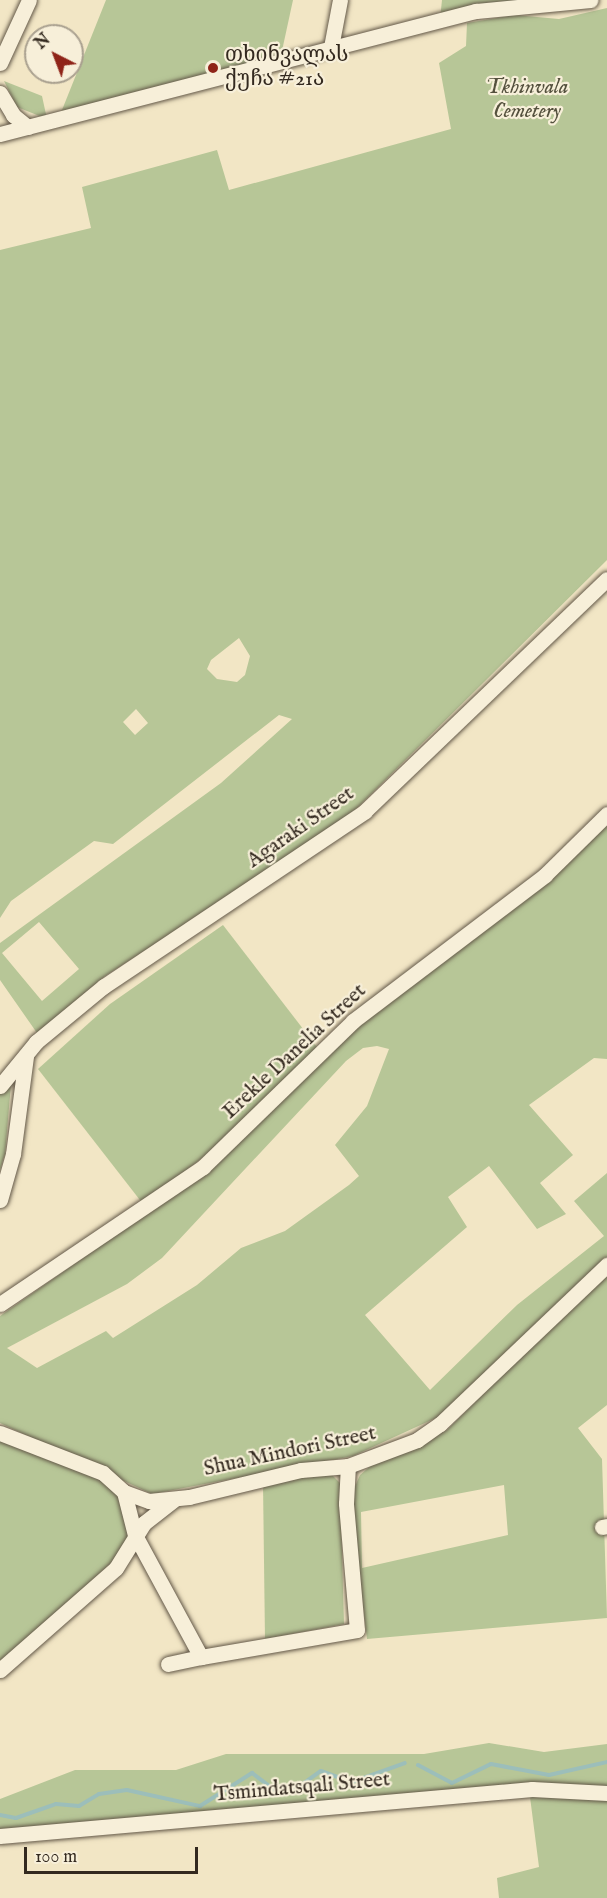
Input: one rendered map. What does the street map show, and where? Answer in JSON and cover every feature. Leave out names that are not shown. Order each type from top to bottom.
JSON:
[{"type":"street","points":[[0,63],[29,0]]},
{"type":"street","points":[[331,47],[340,0]]},
{"type":"street","points":[[0,134],[476,10],[590,0]]},
{"type":"street","points":[[0,93],[13,116],[28,127]]},
{"type":"street","name":"Agaraki Street","points":[[0,1086],[26,1053],[131,966],[365,811],[607,579]]},
{"type":"street","name":"Erekle Danelia Street","points":[[0,1304],[203,1167],[353,1021],[545,875],[607,814]]},
{"type":"street","points":[[0,1200],[13,1154],[26,1053]]},
{"type":"street","name":"Shua Mindori Street","points":[[0,1433],[103,1473],[124,1492],[148,1501],[173,1500],[301,1470],[348,1466],[417,1440],[440,1424],[607,1265]]},
{"type":"street","points":[[168,1665],[201,1657],[357,1630],[346,1503],[348,1466]]},
{"type":"street","points":[[124,1492],[135,1535],[201,1657]]},
{"type":"street","points":[[0,1670],[116,1568],[135,1535],[173,1500]]},
{"type":"street","name":"Tsmindatsqali Street","points":[[0,1836],[532,1789],[607,1793]]},
{"type":"green space","points":[[106,0],[293,0],[280,60],[60,115],[72,84],[84,84],[84,55]]},
{"type":"green space","points":[[442,0],[590,0],[440,19]]},
{"type":"green space","name":"Tkhinvala Cemetery","points":[[607,8],[607,560],[358,807],[307,847],[105,976],[37,1033],[0,980],[0,943],[221,783],[292,719],[279,715],[113,844],[94,841],[11,901],[0,918],[0,250],[91,228],[82,187],[217,150],[229,190],[451,129],[439,63],[466,46],[467,23],[515,15],[559,19]],"holes":[[[239,638],[250,656],[245,675],[237,682],[217,679],[207,669],[211,660]],[[136,709],[148,723],[135,735],[123,722]],[[39,922],[79,969],[42,1001],[2,953]]]},
{"type":"green space","points":[[4,81],[42,96],[47,119],[17,107]]},
{"type":"green space","points":[[607,820],[607,1059],[594,1058],[529,1105],[573,1155],[540,1183],[566,1214],[537,1229],[489,1166],[448,1197],[467,1227],[365,1315],[430,1390],[517,1305],[604,1236],[574,1201],[607,1173],[607,1258],[438,1417],[353,1456],[152,1494],[0,1423],[0,1316],[179,1191],[336,1043]],"holes":[[[377,1046],[389,1049],[367,1106],[335,1145],[359,1176],[349,1185],[285,1231],[241,1248],[197,1285],[113,1338],[106,1331],[37,1368],[7,1348],[127,1284],[162,1258],[346,1061],[363,1048]]]},
{"type":"green space","points":[[223,925],[317,1047],[220,1144],[143,1204],[38,1069],[110,1004]]},
{"type":"green space","points":[[11,1084],[5,1154],[0,1170],[0,1093]]},
{"type":"green space","points":[[607,1272],[607,1405],[578,1428],[602,1459],[607,1618],[367,1639],[350,1498],[360,1475],[374,1463],[447,1430]],"holes":[[[504,1485],[508,1535],[362,1568],[361,1512]]]},
{"type":"green space","points":[[0,1438],[96,1475],[117,1490],[129,1539],[123,1552],[0,1664]]},
{"type":"green space","points":[[329,1472],[340,1483],[344,1624],[265,1639],[263,1483]]},
{"type":"green space","points":[[489,1743],[544,1752],[607,1744],[607,1898],[499,1898],[497,1878],[539,1867],[530,1797],[0,1832],[0,1799],[75,1770],[176,1770],[226,1754],[424,1754]]},
{"type":"waterway","points":[[418,1765],[452,1783],[491,1764],[549,1775],[607,1762]]},
{"type":"waterway","points":[[0,1815],[16,1818],[56,1804],[79,1806],[99,1794],[127,1790],[200,1806],[252,1773],[276,1791],[293,1791],[321,1771],[352,1782],[405,1763]]},
{"type":"place","name":"თხინვალას ქუჩა #21ა","points":[[213,68]]}]
